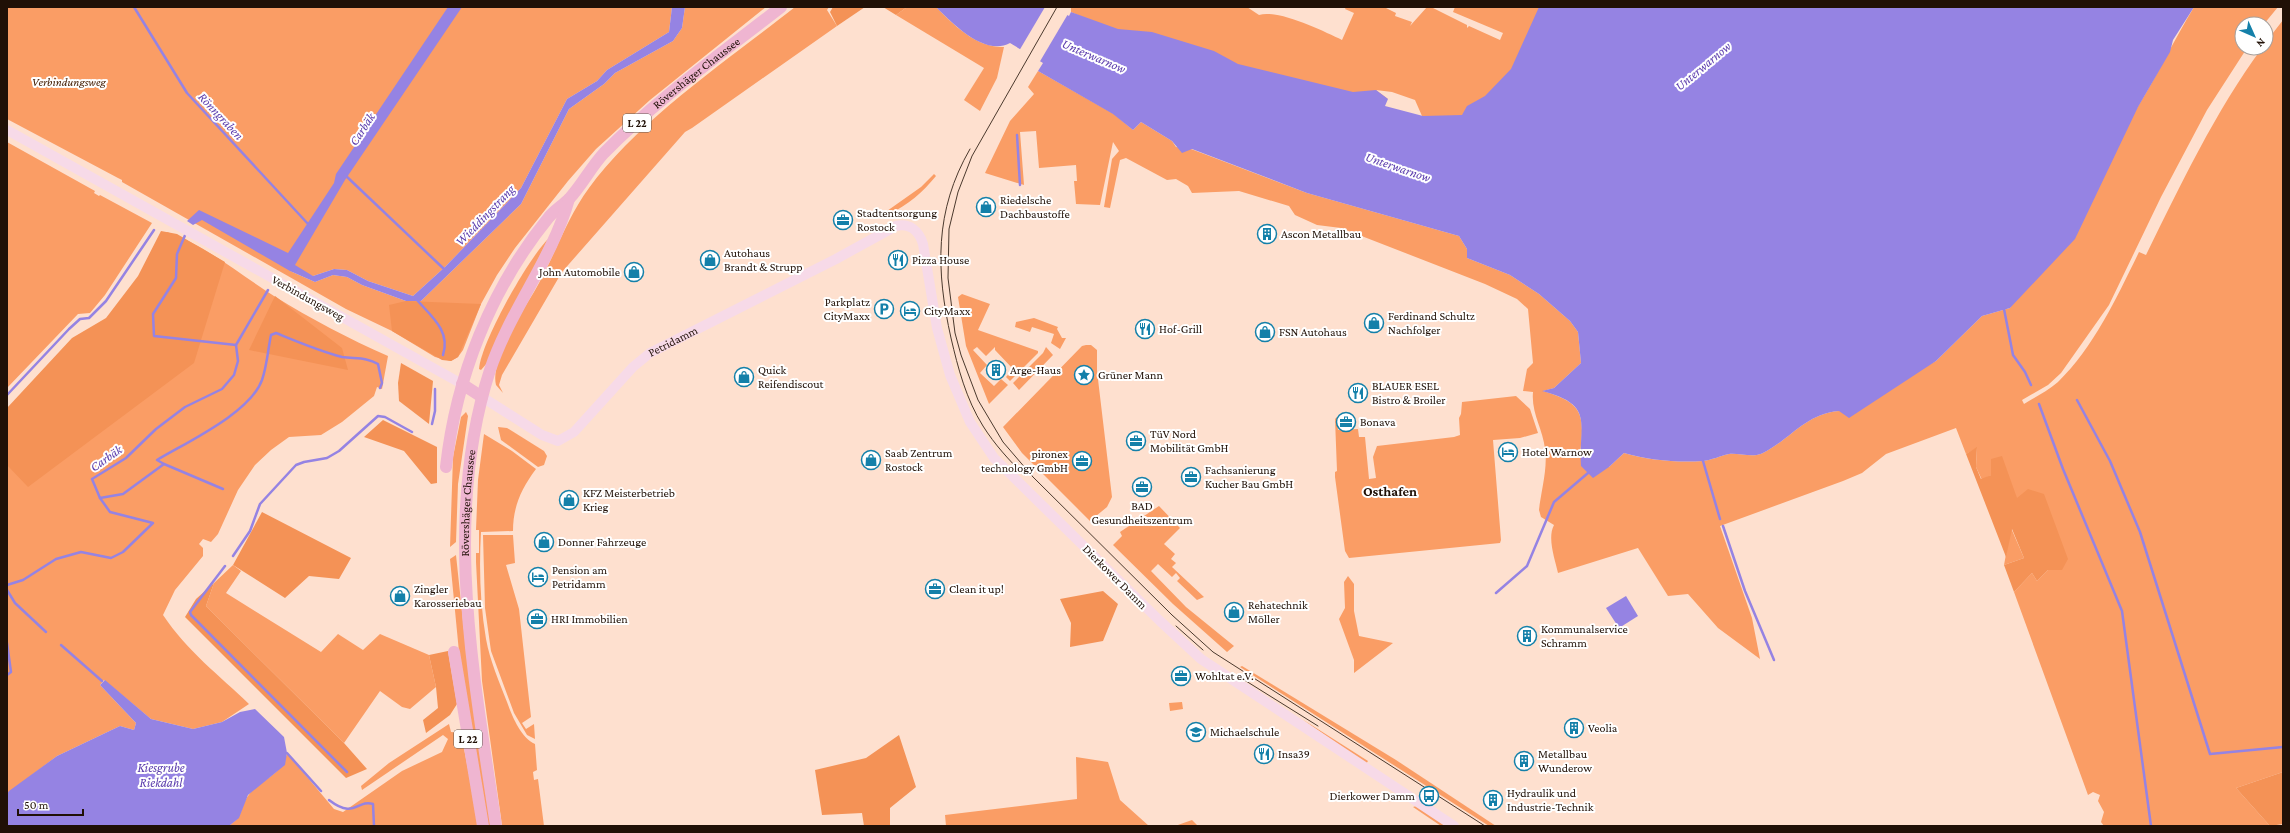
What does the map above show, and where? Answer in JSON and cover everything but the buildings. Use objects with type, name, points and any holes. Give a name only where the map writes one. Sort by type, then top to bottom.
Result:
[{"type":"main road","name":"Rövershäger Chaussee","points":[[446,467],[454,414],[462,384],[484,323],[509,275],[550,216],[569,199],[604,154],[629,130],[781,7]]},
{"type":"main road","name":"Rövershäger Chaussee","points":[[496,826],[473,664],[465,556],[468,470],[482,397],[504,338],[562,225],[569,199]]},
{"type":"main road","name":"Petridamm","points":[[462,384],[482,397]]},
{"type":"main road","name":"L 22","points":[[454,652],[483,826]]},
{"type":"street","name":"Verbindungsweg","points":[[7,130],[462,384]]},
{"type":"street","name":"Petridamm","points":[[482,397],[542,435],[558,441],[574,432],[633,367],[650,353],[836,259],[896,226],[904,224],[910,226]]},
{"type":"street","name":"Dierkower Damm","points":[[910,226],[918,232],[923,244],[937,328],[950,376],[970,422],[994,458],[1175,636],[1201,659],[1454,826]]},
{"type":"green space","points":[[7,7],[672,7],[669,32],[607,70],[597,81],[567,99],[521,188],[446,266],[413,296],[368,281],[347,270],[334,269],[313,276],[290,271],[315,282],[333,275],[347,277],[362,285],[406,301],[421,301],[521,204],[569,109],[604,84],[615,73],[673,41],[682,28],[685,7],[766,7],[650,100],[596,149],[568,181],[515,248],[497,275],[481,304],[463,350],[458,357],[451,361],[435,357],[392,331],[346,309],[122,182],[122,180],[7,119]]},
{"type":"green space","points":[[795,7],[829,7],[827,10],[837,26],[685,132],[562,272],[502,375],[499,385],[503,393],[496,385],[495,375],[502,351],[515,324],[541,279],[567,226],[589,188],[609,163],[658,115],[714,69]]},
{"type":"green space","points":[[907,7],[936,7],[958,28],[975,40],[984,44],[1004,47],[997,78],[980,111],[964,100],[984,68],[896,15]]},
{"type":"green space","points":[[1071,7],[1247,7],[1259,15],[1277,15],[1289,18],[1342,40],[1354,13],[1345,9],[1346,7],[1384,7],[1396,13],[1395,16],[1412,22],[1410,26],[1427,7],[1431,7],[1467,25],[1467,28],[1469,26],[1500,40],[1503,33],[1453,12],[1455,7],[1559,7],[1520,61],[1480,123],[1422,116],[1415,100],[1392,92],[1376,90],[1388,99],[1257,94],[1071,12]]},
{"type":"green space","points":[[2194,7],[2278,7],[2271,16],[2234,16],[2234,56],[2242,56],[2207,110],[2161,197],[2109,305],[2061,373],[2048,385],[2022,400],[2024,404],[2058,382],[2083,353],[2094,337],[2104,321],[2139,252],[2146,255],[2214,123],[2245,72],[2256,56],[2274,56],[2274,32],[2283,20],[2283,772],[2236,788],[2270,826],[2104,826],[2101,822],[2104,812],[2098,801],[2100,795],[2093,792],[2088,795],[2014,592],[2032,573],[2037,581],[2048,570],[2017,499],[1991,475],[1982,480],[1976,467],[1977,448],[1966,454],[1956,428],[1886,454],[1862,473],[1843,481],[1720,526],[1752,618],[1760,659],[1718,628],[1688,594],[1668,596],[1638,548],[1558,573],[1551,542],[1554,525],[1541,517],[1539,510],[1546,456],[1544,442],[1535,414],[1533,392],[1523,391],[1527,369],[1533,363],[1528,309],[1517,299],[1485,284],[1341,228],[1317,225],[1295,215],[1289,206],[1239,191],[1192,193],[1188,186],[1176,179],[1167,180],[1126,158],[1120,160],[1110,208],[1104,207],[1112,159],[1119,151],[1113,142],[1100,205],[1076,204],[1074,181],[1077,181],[1076,165],[1039,168],[1036,131],[1020,132],[1024,185],[985,173],[1010,121],[1034,94],[1028,87],[1038,71],[1114,114],[1133,130],[1141,122],[1172,141],[1176,147],[1191,149],[1307,193],[1459,236],[1467,249],[1467,258],[1510,275],[1539,294],[1570,321],[1578,332],[1581,363],[1554,388],[1543,391],[1566,400],[1574,406],[1578,412],[1582,429],[1580,454],[1609,467],[1624,453],[1653,459],[1683,462],[1706,460],[1729,454],[1755,455],[1763,453],[1773,447],[1807,422],[1827,413],[1839,411],[1936,361],[1982,316],[2010,308],[2137,108]]},
{"type":"green space","points":[[7,142],[95,191],[94,193],[99,196],[100,195],[152,223],[105,295],[90,313],[78,314],[7,388]]},
{"type":"green space","points":[[934,174],[936,176],[920,193],[903,207],[889,214],[887,211],[921,187]]},
{"type":"green space","points":[[167,232],[196,245],[274,296],[316,321],[388,356],[382,389],[377,387],[374,396],[342,422],[321,435],[289,437],[271,450],[255,465],[238,490],[218,534],[211,542],[203,539],[199,544],[203,548],[203,556],[175,590],[163,615],[182,640],[249,704],[222,722],[193,729],[151,719],[104,680],[100,685],[136,723],[134,730],[120,726],[57,756],[7,794],[7,423],[118,312]]},
{"type":"green space","points":[[548,239],[488,362],[481,370],[479,369],[482,356],[496,321],[529,264]]},
{"type":"green space","points":[[962,294],[990,304],[978,330],[1038,351],[1038,353],[1010,381],[1006,377],[1013,369],[995,350],[995,347],[986,356],[977,347],[973,350],[987,365],[980,373],[994,386],[1001,379],[1008,385],[989,404],[966,346],[958,297]]},
{"type":"green space","points":[[1034,318],[1058,327],[1057,329],[1062,338],[1066,338],[1060,349],[1051,343],[1054,334],[1032,327],[1030,332],[1015,327],[1016,322]]},
{"type":"green space","points":[[1091,345],[1097,350],[1097,371],[1112,497],[1107,507],[1090,521],[1022,453],[1003,427],[1082,346]]},
{"type":"green space","points":[[1046,347],[1053,355],[1019,390],[1013,383],[1043,353]]},
{"type":"green space","points":[[1516,396],[1530,409],[1538,433],[1520,438],[1493,440],[1501,540],[1500,543],[1349,558],[1345,551],[1335,477],[1335,472],[1337,471],[1335,419],[1337,417],[1338,430],[1358,429],[1359,437],[1365,437],[1369,479],[1376,478],[1373,457],[1377,446],[1460,435],[1459,418],[1461,414],[1462,402]]},
{"type":"green space","points":[[466,412],[468,416],[458,484],[456,542],[450,547],[453,457],[461,417]]},
{"type":"green space","points":[[498,427],[507,428],[544,451],[547,456],[544,465],[538,467],[501,440]]},
{"type":"green space","points":[[484,434],[512,451],[536,469],[522,491],[516,506],[513,531],[481,532],[480,572],[484,626],[492,663],[514,720],[525,737],[535,744],[537,770],[533,772],[534,780],[538,779],[544,826],[502,826],[482,681],[476,562],[476,553],[479,553],[479,530],[476,530],[478,480]]},
{"type":"green space","points":[[1159,506],[1180,528],[1164,544],[1175,554],[1171,559],[1176,563],[1172,567],[1204,597],[1197,600],[1177,581],[1180,578],[1176,573],[1172,577],[1158,564],[1151,571],[1186,607],[1234,646],[1227,652],[1173,604],[1113,545],[1122,536],[1120,532]]},
{"type":"green space","points":[[2011,528],[2024,558],[2004,565]]},
{"type":"green space","points":[[483,535],[513,535],[515,563],[506,565],[519,609],[531,717],[522,723],[526,729],[534,724],[535,739],[527,735],[514,713],[491,651],[485,608]]},
{"type":"green space","points":[[456,555],[467,659],[492,826],[487,826],[459,652],[450,559]]},
{"type":"green space","points":[[233,565],[241,571],[226,593],[321,652],[338,634],[363,650],[380,634],[429,655],[436,687],[410,709],[402,707],[380,691],[344,743],[206,606],[214,583]]},
{"type":"green space","points":[[1348,576],[1354,584],[1354,611],[1359,636],[1393,643],[1354,673],[1354,660],[1339,619],[1345,608],[1344,582]]},
{"type":"green space","points":[[1242,666],[1396,760],[1496,826],[1489,826],[1240,667]]},
{"type":"green space","points":[[1182,702],[1183,709],[1170,711],[1169,703]]},
{"type":"green space","points":[[1302,719],[1368,761],[1366,764]]},
{"type":"green space","points":[[449,724],[451,732],[461,733],[479,826],[229,826],[240,815],[248,796],[258,785],[276,772],[284,761],[287,753],[334,809],[343,812],[402,771],[442,752],[448,739],[443,735],[362,790],[361,786],[389,763]]},
{"type":"green space","points":[[1076,757],[1108,762],[1120,800],[1149,826],[946,826],[945,815],[1077,799]]},
{"type":"green space","points":[[1416,806],[1446,826],[1441,826],[1413,807]]},
{"type":"green space","points":[[1192,820],[1198,826],[1175,826]]},
{"type":"shaded area","points":[[833,7],[865,7],[837,26],[830,12]]},
{"type":"shaded area","points":[[883,7],[907,7],[896,15]]},
{"type":"shaded area","points":[[161,231],[177,234],[225,262],[194,363],[28,487],[7,465],[7,408],[72,338],[106,318],[138,276]]},
{"type":"shaded area","points":[[275,296],[342,348],[348,370],[249,350]]},
{"type":"shaded area","points":[[406,301],[481,304],[458,357],[451,361],[442,360],[392,331],[389,305]]},
{"type":"shaded area","points":[[401,363],[433,381],[429,424],[399,401],[398,383]]},
{"type":"shaded area","points":[[383,420],[437,447],[437,483],[431,484],[404,451],[364,437]]},
{"type":"shaded area","points":[[1977,447],[1976,467],[1981,479],[1991,475],[1991,459],[2002,456],[2017,498],[2028,489],[2044,494],[2068,559],[2062,570],[2048,570],[2037,581],[2032,573],[2014,592],[2004,565],[2024,558],[2012,529],[2006,557],[1966,454]]},
{"type":"shaded area","points":[[262,512],[351,558],[339,579],[309,576],[285,598],[233,565]]},
{"type":"shaded area","points":[[214,583],[206,606],[344,743],[367,769],[346,778],[185,617],[196,599]]},
{"type":"shaded area","points":[[1103,591],[1118,604],[1103,641],[1070,647],[1071,623],[1060,599]]},
{"type":"shaded area","points":[[448,651],[457,704],[450,715],[426,733],[423,720],[438,708],[436,687],[429,655]]},
{"type":"shaded area","points":[[899,735],[916,787],[890,808],[890,826],[864,826],[862,813],[822,815],[815,770],[866,758]]},
{"type":"shaded area","points":[[2283,772],[2283,824],[2270,826],[2236,788]]},
{"type":"water","points":[[448,7],[462,7],[345,180],[295,265],[313,276],[334,269],[347,270],[368,281],[413,296],[446,266],[521,188],[567,99],[597,81],[607,70],[669,32],[672,7],[685,7],[682,28],[673,41],[615,73],[604,84],[569,109],[521,204],[421,301],[406,301],[362,285],[347,277],[333,275],[315,282],[290,271],[202,220],[193,225],[187,221],[199,210],[288,253],[334,183],[336,174]]},
{"type":"water","name":"Unterwarnow","points":[[936,7],[1054,7],[1069,16],[1071,12],[1118,29],[1152,32],[1214,51],[1238,64],[1353,92],[1376,90],[1388,99],[1385,106],[1423,116],[1462,115],[1467,106],[1485,96],[1511,69],[1539,7],[2194,7],[2173,40],[2170,52],[2138,107],[2075,239],[2010,308],[1982,316],[1936,361],[1849,418],[1839,411],[1827,413],[1807,422],[1763,453],[1755,455],[1729,454],[1706,460],[1683,462],[1653,459],[1624,453],[1609,467],[1593,478],[1581,466],[1582,428],[1581,418],[1577,410],[1570,403],[1559,397],[1542,391],[1554,388],[1581,363],[1578,332],[1570,321],[1539,294],[1510,275],[1467,258],[1467,249],[1459,236],[1307,193],[1192,149],[1182,153],[1172,141],[1141,122],[1133,130],[1113,114],[1038,71],[1043,63],[1010,43],[1000,46],[990,46],[980,42],[960,29]]},
{"type":"water","points":[[1626,596],[1638,616],[1619,628],[1606,608]]},
{"type":"water","name":"Kiesgrube Riekdahl","points":[[105,680],[151,719],[193,729],[222,722],[240,712],[255,709],[284,737],[287,753],[285,765],[248,795],[239,818],[229,826],[7,826],[7,794],[9,791],[57,756],[120,726],[134,730],[136,723],[100,685]]},
{"type":"pier","points":[[1045,7],[1055,7],[1068,14],[1039,63],[1019,51]]},
{"type":"waterway","name":"Rönngraben","points":[[134,7],[187,93],[309,225]]},
{"type":"waterway","points":[[1017,135],[1020,185]]},
{"type":"waterway","points":[[345,175],[444,269]]},
{"type":"waterway","points":[[7,395],[69,329],[80,319],[89,318],[106,301],[154,230]]},
{"type":"waterway","points":[[186,233],[177,254],[176,278],[153,314],[154,336],[236,345]]},
{"type":"waterway","name":"Carbäk","points":[[7,585],[23,580],[56,559],[81,552],[111,558],[123,552],[153,523],[110,512],[100,498],[92,479],[126,458],[156,429],[185,407],[222,389],[234,375],[238,361],[236,345],[268,290]]},
{"type":"waterway","points":[[416,299],[438,324],[442,331],[445,346],[443,355]]},
{"type":"waterway","points":[[2004,309],[2013,355],[2025,372],[2031,385]]},
{"type":"waterway","points":[[164,464],[157,460],[216,426],[245,404],[255,392],[262,380],[271,335],[276,333],[333,355],[365,359],[378,364],[382,383],[380,388]]},
{"type":"waterway","points":[[432,424],[435,411],[435,389]]},
{"type":"waterway","points":[[2077,400],[2110,461],[2140,532],[2210,754],[2283,747]]},
{"type":"waterway","points":[[2039,404],[2063,469],[2122,611],[2151,826]]},
{"type":"waterway","points":[[233,556],[250,531],[260,504],[296,465],[327,458],[339,451],[378,416],[385,417],[412,432]]},
{"type":"waterway","points":[[1703,461],[1720,519]]},
{"type":"waterway","points":[[100,498],[123,494],[164,464],[223,489]]},
{"type":"waterway","points":[[1496,593],[1527,566],[1554,502],[1588,473]]},
{"type":"waterway","points":[[1723,526],[1745,591],[1774,660]]},
{"type":"waterway","points":[[225,566],[190,612],[191,615],[347,772]]},
{"type":"waterway","points":[[7,590],[15,603],[46,632]]},
{"type":"waterway","name":"Carbäk","points":[[7,643],[11,672],[7,675]]},
{"type":"waterway","points":[[61,645],[102,681]]},
{"type":"waterway","points":[[287,753],[321,791]]},
{"type":"waterway","points":[[329,800],[338,806],[350,809],[363,804],[373,804],[374,826]]},
{"type":"tram line","points":[[1057,7],[972,156],[958,192],[949,229],[948,278],[955,333],[961,355],[978,400],[1003,442],[1033,477],[1172,615],[1213,652],[1485,826]]},
{"type":"tram line","points":[[970,149],[958,172],[944,218],[941,242],[941,265],[946,313],[960,372],[967,394],[977,416],[992,440],[1024,475]]},
{"type":"tram line","points":[[1176,626],[1203,650]]},
{"type":"tram line","points":[[1238,676],[1318,726]]},
{"type":"place","name":"Riedelsche Dachbaustoffe","points":[[986,207]]},
{"type":"place","name":"Stadtentsorgung Rostock","points":[[843,220]]},
{"type":"place","name":"Ascon Metallbau","points":[[1267,234]]},
{"type":"place","name":"Autohaus Brandt & Strupp","points":[[710,260]]},
{"type":"place","name":"Pizza House","points":[[898,260]]},
{"type":"place","name":"John Automobile","points":[[634,272]]},
{"type":"place","name":"Parkplatz CityMaxx","points":[[884,309]]},
{"type":"place","name":"CityMaxx","points":[[910,311]]},
{"type":"place","name":"Ferdinand Schultz Nachfolger","points":[[1374,323]]},
{"type":"place","name":"Hof-Grill","points":[[1145,329]]},
{"type":"place","name":"FSN Autohaus","points":[[1265,332]]},
{"type":"place","name":"Arge-Haus","points":[[996,370]]},
{"type":"place","name":"Grüner Mann","points":[[1084,375]]},
{"type":"place","name":"Quick Reifendiscout","points":[[744,377]]},
{"type":"place","name":"BLAUER ESEL Bistro & Broiler","points":[[1358,393]]},
{"type":"place","name":"Bonava","points":[[1346,422]]},
{"type":"place","name":"TüV Nord Mobilität GmbH","points":[[1136,441]]},
{"type":"place","name":"Hotel Warnow","points":[[1508,452]]},
{"type":"place","name":"Saab Zentrum Rostock","points":[[871,460]]},
{"type":"place","name":"pironex technology GmbH","points":[[1082,461]]},
{"type":"place","name":"Fachsanierung Kucher Bau GmbH","points":[[1191,477]]},
{"type":"place","name":"BAD Gesundheitszentrum","points":[[1142,487]]},
{"type":"place","name":"KFZ Meisterbetrieb Krieg","points":[[569,500]]},
{"type":"place","name":"Donner Fahrzeuge","points":[[544,542]]},
{"type":"place","name":"Pension am Petridamm","points":[[538,577]]},
{"type":"place","name":"Clean it up!","points":[[935,589]]},
{"type":"place","name":"Zingler Karosseriebau","points":[[400,596]]},
{"type":"place","name":"Rehatechnik Möller","points":[[1234,612]]},
{"type":"place","name":"HRI Immobilien","points":[[537,619]]},
{"type":"place","name":"Kommunalservice Schramm","points":[[1527,636]]},
{"type":"place","name":"Wohltat e.V.","points":[[1181,676]]},
{"type":"place","name":"Veolia","points":[[1574,728]]},
{"type":"place","name":"Michaelschule","points":[[1196,732]]},
{"type":"place","name":"Insa39","points":[[1264,754]]},
{"type":"place","name":"Metallbau Wunderow","points":[[1524,761]]},
{"type":"place","name":"Dierkower Damm","points":[[1429,796]]},
{"type":"place","name":"Hydraulik und Industrie-Technik","points":[[1493,800]]},
{"type":"district","name":"Osthafen","points":[[1390,491]]},
{"type":"water label","name":"Wieddingstrang","points":[[485,215]]}]
